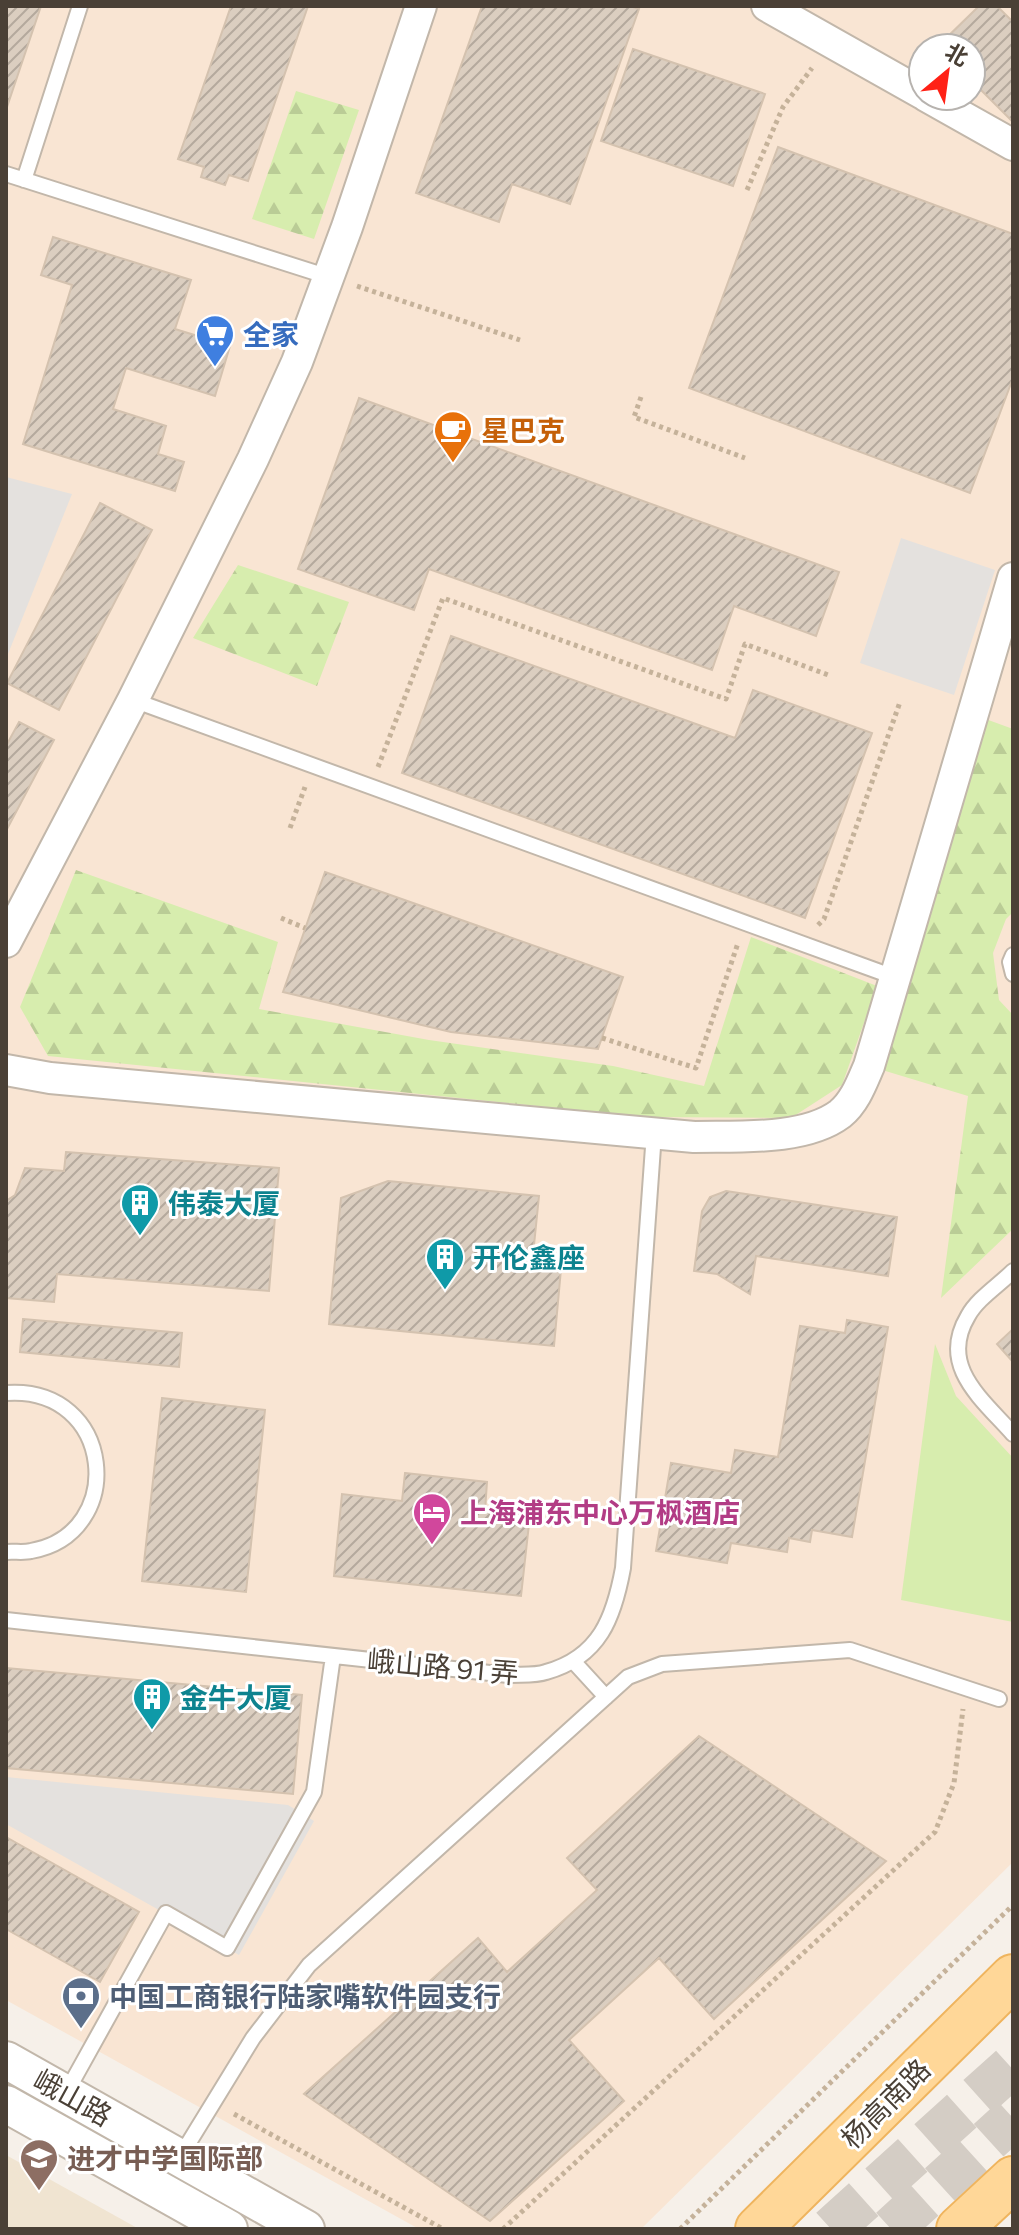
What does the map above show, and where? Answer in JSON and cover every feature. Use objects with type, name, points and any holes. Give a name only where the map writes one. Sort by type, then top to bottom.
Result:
[{"type":"main road","name":"杨高南路","points":[[758,2229],[1013,1977]]},
{"type":"main road","points":[[959,2229],[1013,2179]]},
{"type":"street","points":[[6,942],[133,700],[253,459],[297,362],[421,6]]},
{"type":"street","points":[[767,6],[907,85]]},
{"type":"street","points":[[955,112],[1013,145]]},
{"type":"street","points":[[6,1070],[65,1080],[694,1137],[756,1136],[823,1123],[842,1113],[857,1094],[869,1066],[1013,578]]},
{"type":"street","name":"峨山路","points":[[6,2060],[306,2229]]},
{"type":"street","name":"峨山路","points":[[6,2104],[229,2229]]},
{"type":"lane","points":[[24,180],[80,6]]},
{"type":"lane","points":[[6,174],[329,277]]},
{"type":"lane","points":[[133,700],[894,977]]},
{"type":"lane","points":[[1013,955],[1010,962],[1013,974]]},
{"type":"lane","name":"峨山路 91 弄","points":[[6,1620],[508,1675],[544,1673],[573,1661],[599,1639],[616,1606],[623,1568],[654,1133]]},
{"type":"lane","points":[[1013,1271],[968,1314],[956,1345],[965,1380],[1013,1434]]},
{"type":"lane","points":[[6,1393],[24,1392],[49,1398],[70,1412],[87,1432],[96,1456],[97,1481],[90,1506],[75,1527],[55,1543],[31,1551],[6,1552]]},
{"type":"lane","points":[[180,2157],[253,2038],[309,1965],[628,1677],[662,1664],[850,1650],[999,1699]]},
{"type":"lane","points":[[66,2094],[166,1913],[227,1948],[314,1792],[333,1656]]},
{"type":"lane","points":[[573,1661],[606,1697]]},
{"type":"path","points":[[747,190],[783,107],[831,42]]},
{"type":"path","points":[[329,277],[520,340]]},
{"type":"path","points":[[641,397],[634,417],[745,458]]},
{"type":"path","points":[[370,787],[443,598],[726,699],[745,644],[831,676]]},
{"type":"path","points":[[801,944],[824,919],[900,702]]},
{"type":"path","points":[[290,828],[314,766]]},
{"type":"path","points":[[281,918],[305,928]]},
{"type":"path","points":[[602,1038],[696,1068],[745,923]]},
{"type":"path","points":[[503,2229],[935,1832],[954,1783],[965,1688]]},
{"type":"path","points":[[680,2229],[1013,1905]]},
{"type":"path","points":[[213,2102],[443,2229]]},
{"type":"shaded area","points":[[6,6],[1013,6],[1013,1862],[641,2229],[419,2229],[6,2000]]},
{"type":"shaded area","points":[[6,477],[72,494],[6,659]]},
{"type":"shaded area","points":[[901,538],[995,570],[954,695],[860,663]]},
{"type":"shaded area","points":[[6,1777],[288,1805],[314,1821],[239,1955],[6,1824]]},
{"type":"shaded area","name":"进才中学国际部","points":[[6,2155],[139,2229],[6,2229]]},
{"type":"green space","points":[[296,91],[359,110],[314,239],[252,219]]},
{"type":"green space","points":[[238,565],[349,602],[317,686],[193,638]]},
{"type":"green space","points":[[972,714],[1013,729],[1013,912],[1006,919],[993,953],[999,1000],[1013,1015],[1013,1229],[941,1298],[968,1096],[869,1066]]},
{"type":"green space","points":[[76,870],[278,942],[259,1009],[429,1040],[613,1066],[704,1086],[751,937],[877,986],[842,1085],[791,1118],[645,1117],[48,1056],[20,1007]]},
{"type":"green space","points":[[935,1344],[956,1396],[1013,1458],[1013,1622],[901,1600]]},
{"type":"building","points":[[6,6],[41,6],[6,110]]},
{"type":"building","points":[[231,6],[308,6],[248,181],[229,175],[225,185],[201,177],[204,167],[178,159]]},
{"type":"building","points":[[482,6],[630,6],[639,9],[570,204],[512,184],[499,222],[416,193]]},
{"type":"building","points":[[979,6],[997,6],[1013,22],[1012,121],[987,96],[987,32],[952,32]]},
{"type":"building","points":[[633,49],[765,94],[733,186],[601,141]]},
{"type":"building","points":[[778,147],[1013,234],[1013,378],[970,493],[689,388]]},
{"type":"building","points":[[53,237],[191,280],[175,329],[230,346],[215,396],[126,368],[113,409],[166,426],[158,454],[184,462],[175,491],[23,444],[72,285],[41,275]]},
{"type":"building","points":[[359,398],[839,572],[816,636],[734,606],[712,670],[429,569],[414,610],[298,569]]},
{"type":"building","points":[[100,503],[152,530],[59,710],[7,683]]},
{"type":"building","points":[[451,636],[735,738],[753,690],[872,733],[805,918],[402,773]]},
{"type":"building","points":[[19,722],[54,740],[6,831],[6,746]]},
{"type":"building","points":[[325,872],[623,977],[598,1049],[451,1032],[283,992]]},
{"type":"building","name":"伟泰大厦","points":[[66,1152],[279,1168],[269,1291],[57,1274],[54,1302],[6,1298],[6,1201],[15,1195],[25,1168],[64,1171]]},
{"type":"building","name":"开伦鑫座","points":[[388,1181],[539,1196],[533,1255],[562,1258],[554,1346],[329,1324],[341,1198]]},
{"type":"building","points":[[726,1191],[897,1217],[888,1276],[756,1256],[750,1294],[717,1274],[694,1271],[702,1211],[710,1197]]},
{"type":"building","points":[[23,1319],[182,1333],[179,1367],[20,1352]]},
{"type":"building","points":[[847,1320],[888,1327],[852,1537],[812,1530],[810,1542],[789,1538],[787,1552],[731,1543],[727,1563],[656,1551],[671,1463],[731,1473],[735,1450],[778,1457],[800,1326],[845,1333]]},
{"type":"building","points":[[1013,1329],[1013,1362],[997,1344]]},
{"type":"building","points":[[162,1398],[265,1410],[246,1592],[142,1581]]},
{"type":"building","name":"上海浦东中心万枫酒店","points":[[405,1473],[487,1482],[485,1511],[530,1515],[521,1596],[334,1576],[342,1494],[402,1501]]},
{"type":"building","name":"金牛大厦","points":[[6,1668],[302,1695],[293,1794],[6,1768]]},
{"type":"building","points":[[699,1736],[886,1861],[714,2019],[659,1958],[569,2040],[624,2101],[490,2221],[304,2094],[478,1938],[507,1972],[597,1890],[567,1858]]},
{"type":"building","points":[[6,1837],[139,1912],[100,1982],[6,1929]]},
{"type":"tunnel","points":[[831,2229],[1013,2065]]},
{"type":"tunnel","points":[[891,2229],[1013,2118]]},
{"type":"place","name":"全家","points":[[215,368]]},
{"type":"place","name":"星巴克","points":[[453,464]]},
{"type":"place","name":"伟泰大厦","points":[[140,1237]]},
{"type":"place","name":"开伦鑫座","points":[[445,1291]]},
{"type":"place","name":"上海浦东中心万枫酒店","points":[[432,1546]]},
{"type":"place","name":"金牛大厦","points":[[152,1731]]},
{"type":"place","name":"中国工商银行陆家嘴软件园支行","points":[[81,2030]]},
{"type":"place","name":"进才中学国际部","points":[[39,2192]]}]
